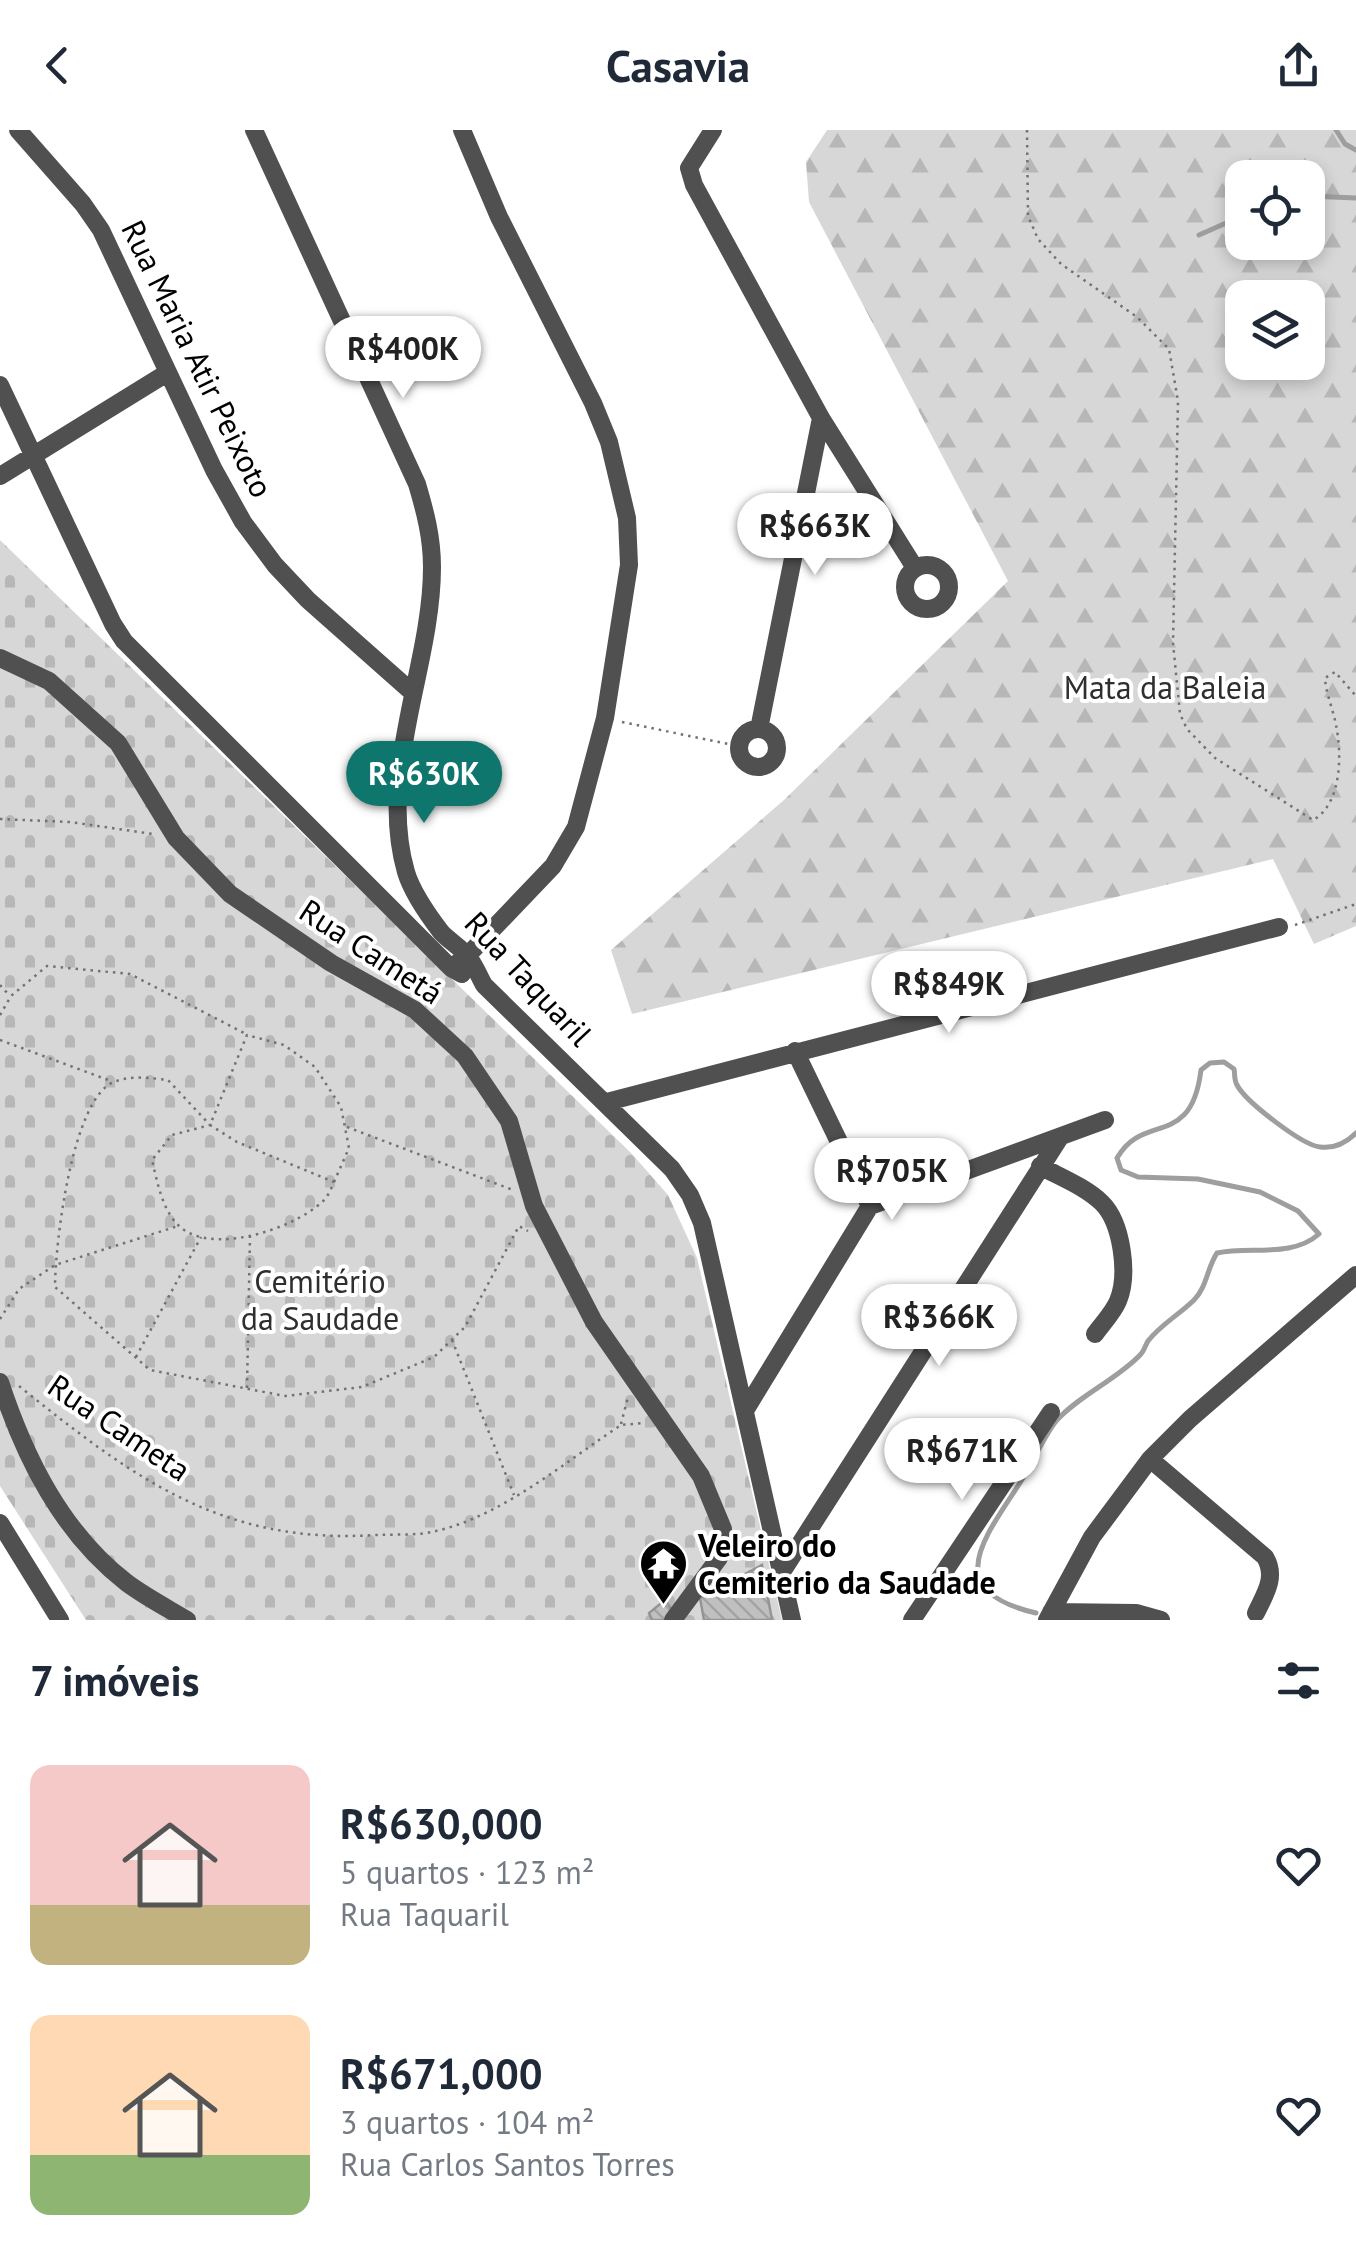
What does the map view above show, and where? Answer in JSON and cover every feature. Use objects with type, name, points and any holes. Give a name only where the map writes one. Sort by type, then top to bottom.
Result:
[{"type":"street","name":"Rua Maria Atir Peixoto","points":[[18,130],[101,230],[214,470],[254,536],[308,600],[413,693]]},
{"type":"street","name":"Rua Taquaril","points":[[254,130],[417,484],[426,514],[432,570],[399,795],[400,843],[407,875],[442,934],[468,956],[484,984],[672,1169],[690,1196],[702,1223],[792,1620]]},
{"type":"street","points":[[452,968],[468,956],[566,848],[584,804],[604,718],[629,565],[627,518],[620,484],[592,403],[499,217],[462,130]]},
{"type":"street","points":[[713,130],[692,161],[689,176],[821,418],[914,568]]},
{"type":"street","points":[[0,476],[167,373]]},
{"type":"street","points":[[0,385],[124,641],[452,968],[484,984]]},
{"type":"street","points":[[759,729],[821,418]]},
{"type":"street","name":"Rua Cametá","points":[[0,658],[49,681],[118,743],[176,838],[230,894],[331,963],[415,1010],[465,1056],[509,1122],[531,1197],[594,1322],[701,1476],[723,1529],[719,1558],[673,1620]]},
{"type":"street","points":[[759,729],[771,734],[777,748],[769,764],[756,768],[746,764],[738,746],[745,733],[759,729]]},
{"type":"street","points":[[606,1102],[1279,927]]},
{"type":"street","points":[[795,1051],[870,1206]]},
{"type":"street","points":[[746,1409],[870,1206],[1105,1120]]},
{"type":"street","points":[[782,1572],[1058,1140]]},
{"type":"street","points":[[1040,1166],[1100,1201],[1114,1220],[1120,1238],[1119,1300],[1095,1334]]},
{"type":"street","points":[[1161,1620],[1049,1616],[1092,1537],[1150,1459],[1190,1419],[1356,1275]]},
{"type":"street","points":[[8,1384],[16,1430],[38,1478],[82,1540],[127,1583],[187,1620]]},
{"type":"street","points":[[912,1620],[1051,1412]]},
{"type":"street","points":[[1150,1459],[1265,1557],[1271,1567],[1271,1578],[1256,1613]]},
{"type":"street","points":[[0,1523],[60,1620]]},
{"type":"path","points":[[1027,130],[1028,216],[1038,239],[1060,264],[1137,317],[1169,349],[1178,402],[1174,644],[1178,702],[1187,729],[1215,758],[1313,820],[1324,814],[1333,798],[1337,771],[1337,728],[1325,678],[1335,672],[1356,696]]},
{"type":"path","points":[[604,718],[738,746]]},
{"type":"path","points":[[0,818],[70,822],[176,838]]},
{"type":"path","points":[[1279,927],[1326,917],[1356,904]]},
{"type":"path","points":[[0,1014],[10,996],[48,966],[130,974],[248,1035],[284,1046],[315,1067],[341,1108],[349,1148],[324,1201],[293,1221],[231,1241],[201,1236],[178,1226],[160,1194],[152,1160],[172,1134],[210,1125]]},
{"type":"path","points":[[0,985],[10,996]]},
{"type":"path","points":[[210,1125],[248,1035]]},
{"type":"path","points":[[0,1040],[114,1082]]},
{"type":"path","points":[[55,1265],[66,1177],[96,1094],[114,1082],[168,1080],[210,1125],[237,1142],[334,1182]]},
{"type":"path","points":[[345,1126],[531,1197]]},
{"type":"path","points":[[0,1319],[19,1289],[55,1265],[178,1226]]},
{"type":"path","name":"Rua Cameta","points":[[55,1265],[55,1287],[150,1370],[284,1396],[362,1387],[434,1357],[465,1327],[519,1226],[531,1233]]},
{"type":"path","points":[[247,1389],[250,1235]]},
{"type":"path","name":"Rua Cameta","points":[[136,1359],[201,1236]]},
{"type":"path","points":[[452,1339],[515,1496]]},
{"type":"path","points":[[632,1376],[621,1424],[666,1422]]},
{"type":"path","name":"Rua Cameta","points":[[8,1384],[145,1480],[200,1509],[256,1526],[341,1537],[436,1531],[503,1504],[621,1424]]},
{"type":"green space","name":"Mata da Baleia","points":[[827,130],[1356,130],[1356,926],[1314,944],[1273,859],[632,1014],[611,950],[784,800],[1008,581],[809,202],[806,162]]},
{"type":"green space","name":"Cemitério da Saudade","points":[[0,540],[632,1154],[668,1195],[697,1258],[782,1620],[86,1620],[0,1486]]},
{"type":"building","points":[[762,1565],[772,1620],[704,1620],[700,1598]]},
{"type":"building","name":"Veleiro do Cemiterio da Saudade","points":[[665,1600],[675,1614],[671,1620],[652,1620],[649,1613]]},
{"type":"waterway","points":[[1336,130],[1345,144],[1356,150]]},
{"type":"waterway","points":[[1325,197],[1356,198]]},
{"type":"waterway","points":[[1199,235],[1225,224]]},
{"type":"waterway","points":[[1036,1613],[1005,1603],[987,1590],[979,1575],[979,1558],[996,1519],[1053,1425],[1077,1402],[1132,1363],[1153,1335],[1194,1300],[1217,1253],[1284,1249],[1319,1234],[1298,1211],[1260,1192],[1198,1179],[1138,1177],[1121,1170],[1117,1158],[1128,1144],[1177,1121],[1187,1111],[1196,1095],[1201,1070],[1210,1063],[1224,1062],[1234,1069],[1237,1085],[1251,1102],[1312,1144],[1335,1146],[1356,1133]]},
{"type":"place","name":"Veleiro do Cemiterio da Saudade","points":[[663,1606]]}]
